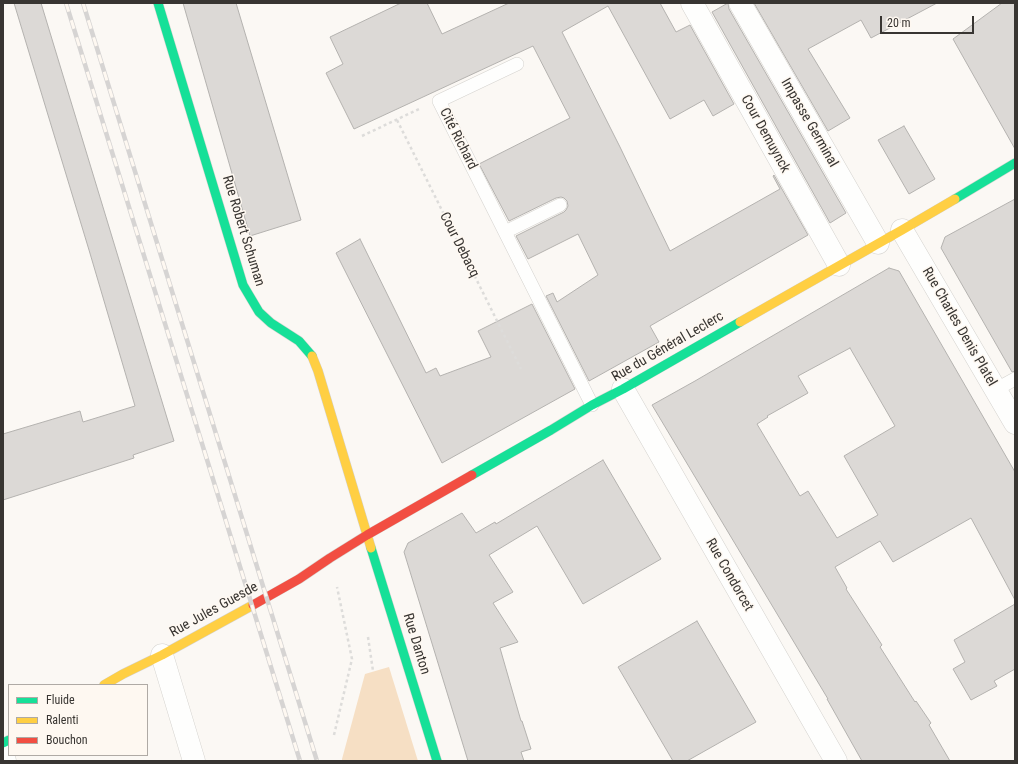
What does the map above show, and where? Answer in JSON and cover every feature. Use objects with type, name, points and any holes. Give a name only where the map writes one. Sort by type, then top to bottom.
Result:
[{"type":"street","name":"Rue Robert Schuman","points":[[158,3],[243,285],[259,312],[299,341],[311,354],[318,371],[368,535]]},
{"type":"street","name":"Cour Demuynck","points":[[692,3],[839,265]]},
{"type":"street","name":"Impasse Germinal","points":[[740,3],[878,243]]},
{"type":"street","name":"Rue du Général Leclerc","points":[[333,556],[592,405],[623,389],[902,230],[1015,163]]},
{"type":"street","name":"Rue Charles Denis Platel","points":[[902,230],[1015,424]]},
{"type":"street","name":"Rue Condorcet","points":[[623,389],[836,761]]},
{"type":"street","name":"Rue Danton","points":[[368,535],[437,761]]},
{"type":"street","name":"Rue Jules Guesde","points":[[106,684],[162,655],[300,579],[333,556]]},
{"type":"street","points":[[162,655],[194,761]]},
{"type":"street","points":[[3,754],[5,761]]},
{"type":"lane","name":"Cité Richard","points":[[517,64],[439,101],[592,405]]},
{"type":"lane","points":[[505,232],[560,205]]},
{"type":"lane","points":[[995,390],[1015,379]]},
{"type":"path","points":[[362,136],[425,106]]},
{"type":"path","name":"Cour Debacq","points":[[396,120],[521,370]]},
{"type":"path","points":[[333,556],[352,659],[334,735]]},
{"type":"shaded area","points":[[389,667],[418,761],[342,761],[365,674]]},
{"type":"building","points":[[14,3],[41,3],[174,441],[133,455],[134,458],[3,500],[3,434],[80,411],[83,422],[135,406]]},
{"type":"building","points":[[183,3],[236,3],[301,220],[250,236]]},
{"type":"building","points":[[401,3],[427,3],[442,34],[509,3],[660,3],[676,32],[690,25],[734,104],[713,116],[704,100],[670,119],[608,6],[562,32],[670,251],[780,189],[773,176],[774,175],[808,235],[650,326],[659,342],[589,381],[546,296],[553,293],[557,302],[598,275],[578,234],[528,259],[516,236],[564,212],[568,206],[567,201],[561,197],[556,198],[509,221],[479,164],[570,118],[533,46],[354,129],[326,73],[343,64],[330,37]]},
{"type":"building","points":[[728,3],[729,9],[846,213],[830,223],[712,12]]},
{"type":"building","points":[[754,3],[937,3],[871,38],[861,20],[808,49],[850,118],[828,131]]},
{"type":"building","points":[[1002,3],[1015,3],[1015,149],[953,39]]},
{"type":"building","points":[[904,126],[935,179],[909,194],[878,140]]},
{"type":"building","points":[[1015,199],[1015,371],[1012,372],[941,248],[945,237]]},
{"type":"building","points":[[360,239],[426,373],[436,368],[440,376],[491,357],[478,331],[532,304],[575,389],[442,463],[336,253]]},
{"type":"building","points":[[889,268],[899,271],[1015,472],[1015,600],[971,518],[893,562],[880,541],[835,567],[847,588],[846,589],[882,645],[880,647],[915,702],[916,701],[931,723],[929,725],[950,761],[862,761],[828,699],[652,405]],"holes":[[[850,348],[895,426],[844,456],[878,515],[837,538],[808,491],[800,496],[757,424],[768,417],[767,416],[808,393],[798,376]]]},
{"type":"building","points":[[603,460],[661,559],[583,604],[537,526],[489,555],[513,592],[493,603],[518,642],[500,648],[521,721],[531,749],[521,752],[524,761],[468,761],[404,552],[408,543],[462,513],[476,533],[495,522],[496,524]]},
{"type":"building","points":[[1015,604],[1015,669],[994,681],[997,686],[971,700],[953,669],[965,662],[954,640]]},
{"type":"building","points":[[697,621],[756,722],[687,761],[673,761],[618,667]]},
{"type":"railway","points":[[66,3],[300,761]]},
{"type":"railway","points":[[83,3],[317,761]]},
{"type":"traffic: fast","points":[[158,3],[243,285],[259,312],[271,323],[299,341],[312,356]]},
{"type":"traffic: fast","points":[[955,199],[1015,163]]},
{"type":"traffic: fast","points":[[472,475],[592,405],[623,389],[740,322]]},
{"type":"traffic: fast","points":[[371,548],[437,761]]},
{"type":"traffic: fast","points":[[3,743],[8,740]]},
{"type":"traffic: slow","points":[[740,322],[955,199]]},
{"type":"traffic: slow","points":[[312,356],[318,371],[371,548]]},
{"type":"traffic: slow","points":[[106,684],[253,605]]},
{"type":"traffic: jam","points":[[253,605],[299,579],[367,535],[472,475]]}]
